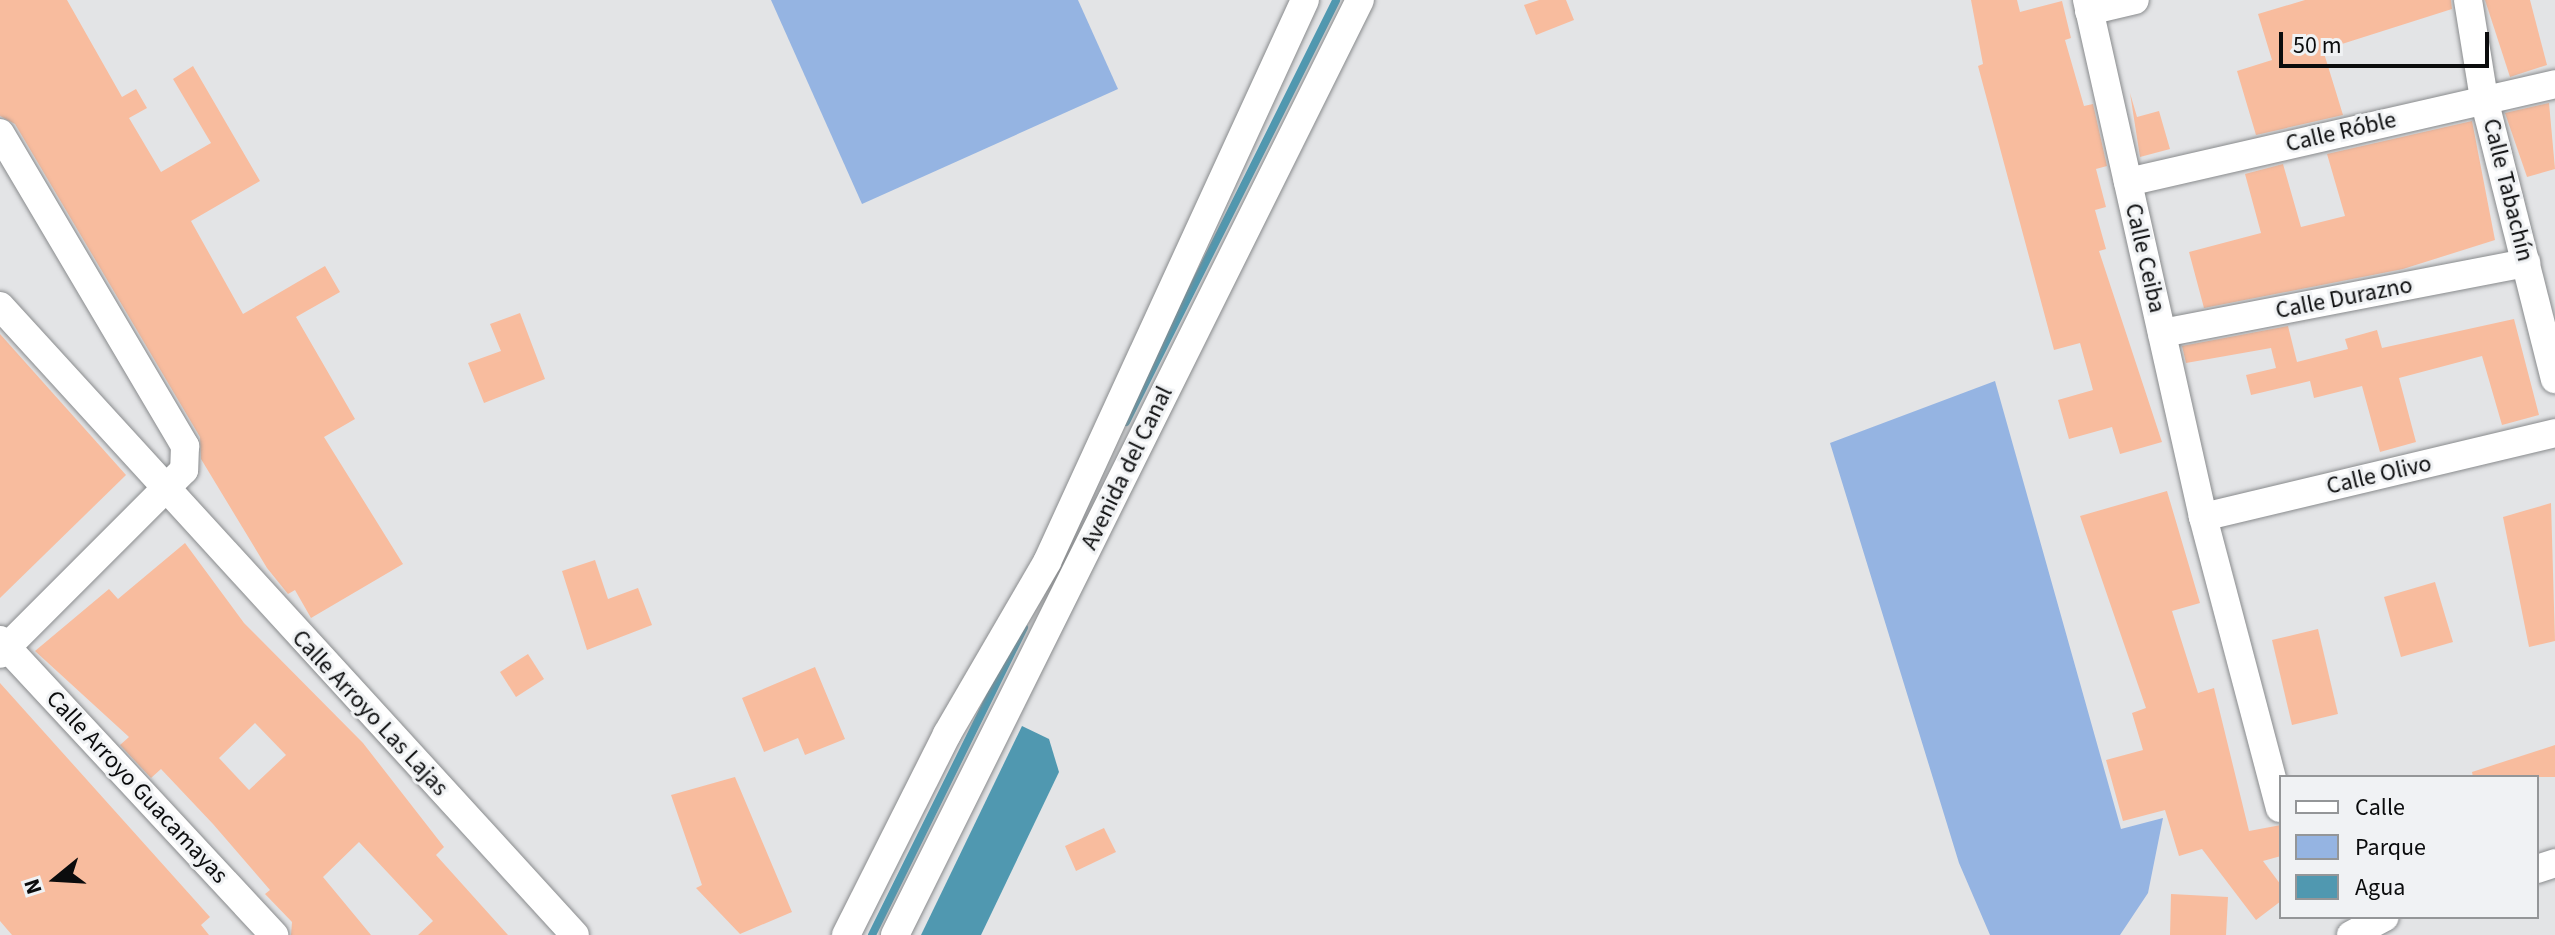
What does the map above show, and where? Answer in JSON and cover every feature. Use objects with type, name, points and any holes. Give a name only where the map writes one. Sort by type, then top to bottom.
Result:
[{"type":"street","points":[[846,935],[947,734],[1047,562],[1305,0]]},
{"type":"street","name":"Avenida del Canal","points":[[895,935],[1360,0]]},
{"type":"street","points":[[2088,6],[2135,0]]},
{"type":"street","name":"Calle Tabachín","points":[[2468,0],[2484,99],[2555,379]]},
{"type":"street","name":"Calle Ceiba","points":[[2088,6],[2203,517],[2279,804]]},
{"type":"street","name":"Calle Róble","points":[[2128,182],[2555,84]]},
{"type":"street","points":[[0,133],[185,446],[184,470],[166,490],[2,647]]},
{"type":"street","name":"Calle Durazno","points":[[2162,333],[2526,263]]},
{"type":"street","name":"Calle Arroyo Las Lajas","points":[[0,306],[575,935]]},
{"type":"street","name":"Calle Olivo","points":[[2203,517],[2555,433]]},
{"type":"street","name":"Calle Arroyo Guacamayas","points":[[2,647],[274,935]]},
{"type":"street","points":[[2351,935],[2381,919]]},
{"type":"green space","points":[[771,0],[1078,0],[1118,89],[862,204]]},
{"type":"green space","points":[[1995,381],[2121,829],[2163,818],[2148,893],[2120,935],[1990,935],[1959,863],[1830,443]]},
{"type":"water","points":[[1022,726],[1049,739],[1059,772],[981,935],[921,935]]},
{"type":"building","points":[[0,0],[67,0],[122,97],[136,89],[147,108],[129,118],[161,172],[211,143],[173,79],[193,66],[260,181],[191,221],[243,314],[325,266],[340,292],[296,317],[355,419],[324,437],[403,564],[311,618],[295,590],[288,594],[267,568],[201,459],[200,437],[15,124],[0,116]]},
{"type":"building","points":[[1539,0],[1566,0],[1574,20],[1536,35],[1524,5]]},
{"type":"building","points":[[1971,0],[2017,0],[2020,12],[2062,1],[2071,38],[2065,40],[2084,106],[2093,104],[2107,166],[2096,169],[2106,207],[2095,210],[2106,249],[2099,251],[2162,442],[2120,454],[2112,427],[2069,439],[2058,400],[2093,390],[2080,343],[2054,350],[1978,66],[1983,64]]},
{"type":"building","points":[[2305,0],[2451,0],[2452,9],[2323,50],[2343,115],[2256,135],[2237,71],[2272,60],[2258,14]]},
{"type":"building","points":[[2485,0],[2530,0],[2547,65],[2510,77]]},
{"type":"building","points":[[2130,93],[2137,117],[2159,111],[2170,149],[2140,157]]},
{"type":"building","points":[[2549,103],[2555,169],[2527,177],[2505,113]]},
{"type":"building","points":[[2472,121],[2495,240],[2403,269],[2204,308],[2189,252],[2261,233],[2245,174],[2283,164],[2301,227],[2345,216],[2327,154]]},
{"type":"building","points":[[520,313],[545,379],[484,403],[468,363],[501,351],[490,324]]},
{"type":"building","points":[[2514,319],[2539,415],[2502,425],[2482,356],[2399,378],[2416,442],[2380,452],[2362,386],[2314,398],[2310,381],[2251,395],[2246,375],[2276,368],[2271,348],[2186,363],[2182,346],[2288,326],[2297,362],[2348,349],[2345,339],[2377,330],[2382,348]]},
{"type":"building","points":[[0,334],[126,475],[0,598]]},
{"type":"building","points":[[2167,491],[2200,603],[2172,611],[2198,693],[2214,688],[2249,831],[2279,825],[2279,857],[2263,861],[2279,882],[2279,903],[2256,920],[2202,849],[2179,856],[2165,810],[2123,821],[2106,760],[2143,750],[2132,713],[2146,708],[2080,516]]},
{"type":"building","points":[[2551,503],[2555,641],[2529,647],[2503,517]]},
{"type":"building","points":[[185,543],[244,623],[363,743],[444,847],[436,855],[508,935],[418,935],[433,921],[359,842],[323,877],[371,935],[291,935],[292,922],[265,894],[270,890],[213,824],[161,769],[151,778],[120,745],[129,737],[35,651],[109,589],[118,599]],"holes":[[[255,723],[286,755],[249,790],[219,758]]]},
{"type":"building","points":[[595,560],[608,599],[638,588],[652,625],[587,650],[562,571]]},
{"type":"building","points":[[2435,582],[2453,642],[2401,657],[2384,597]]},
{"type":"building","points":[[2318,629],[2338,714],[2292,725],[2272,640]]},
{"type":"building","points":[[528,654],[544,679],[516,697],[500,672]]},
{"type":"building","points":[[815,667],[845,739],[805,755],[798,738],[764,752],[742,698]]},
{"type":"building","points":[[0,683],[210,917],[201,925],[209,935],[12,935],[0,921]]},
{"type":"building","points":[[2555,745],[2555,777],[2473,775],[2472,772]]},
{"type":"building","points":[[735,777],[792,912],[740,934],[696,888],[702,885],[671,795]]},
{"type":"building","points":[[1104,828],[1116,852],[1076,871],[1065,846]]},
{"type":"building","points":[[2171,894],[2228,897],[2226,935],[2170,935]]},
{"type":"waterway","points":[[1126,422],[1336,0]]},
{"type":"waterway","points":[[872,935],[1024,628]]}]
